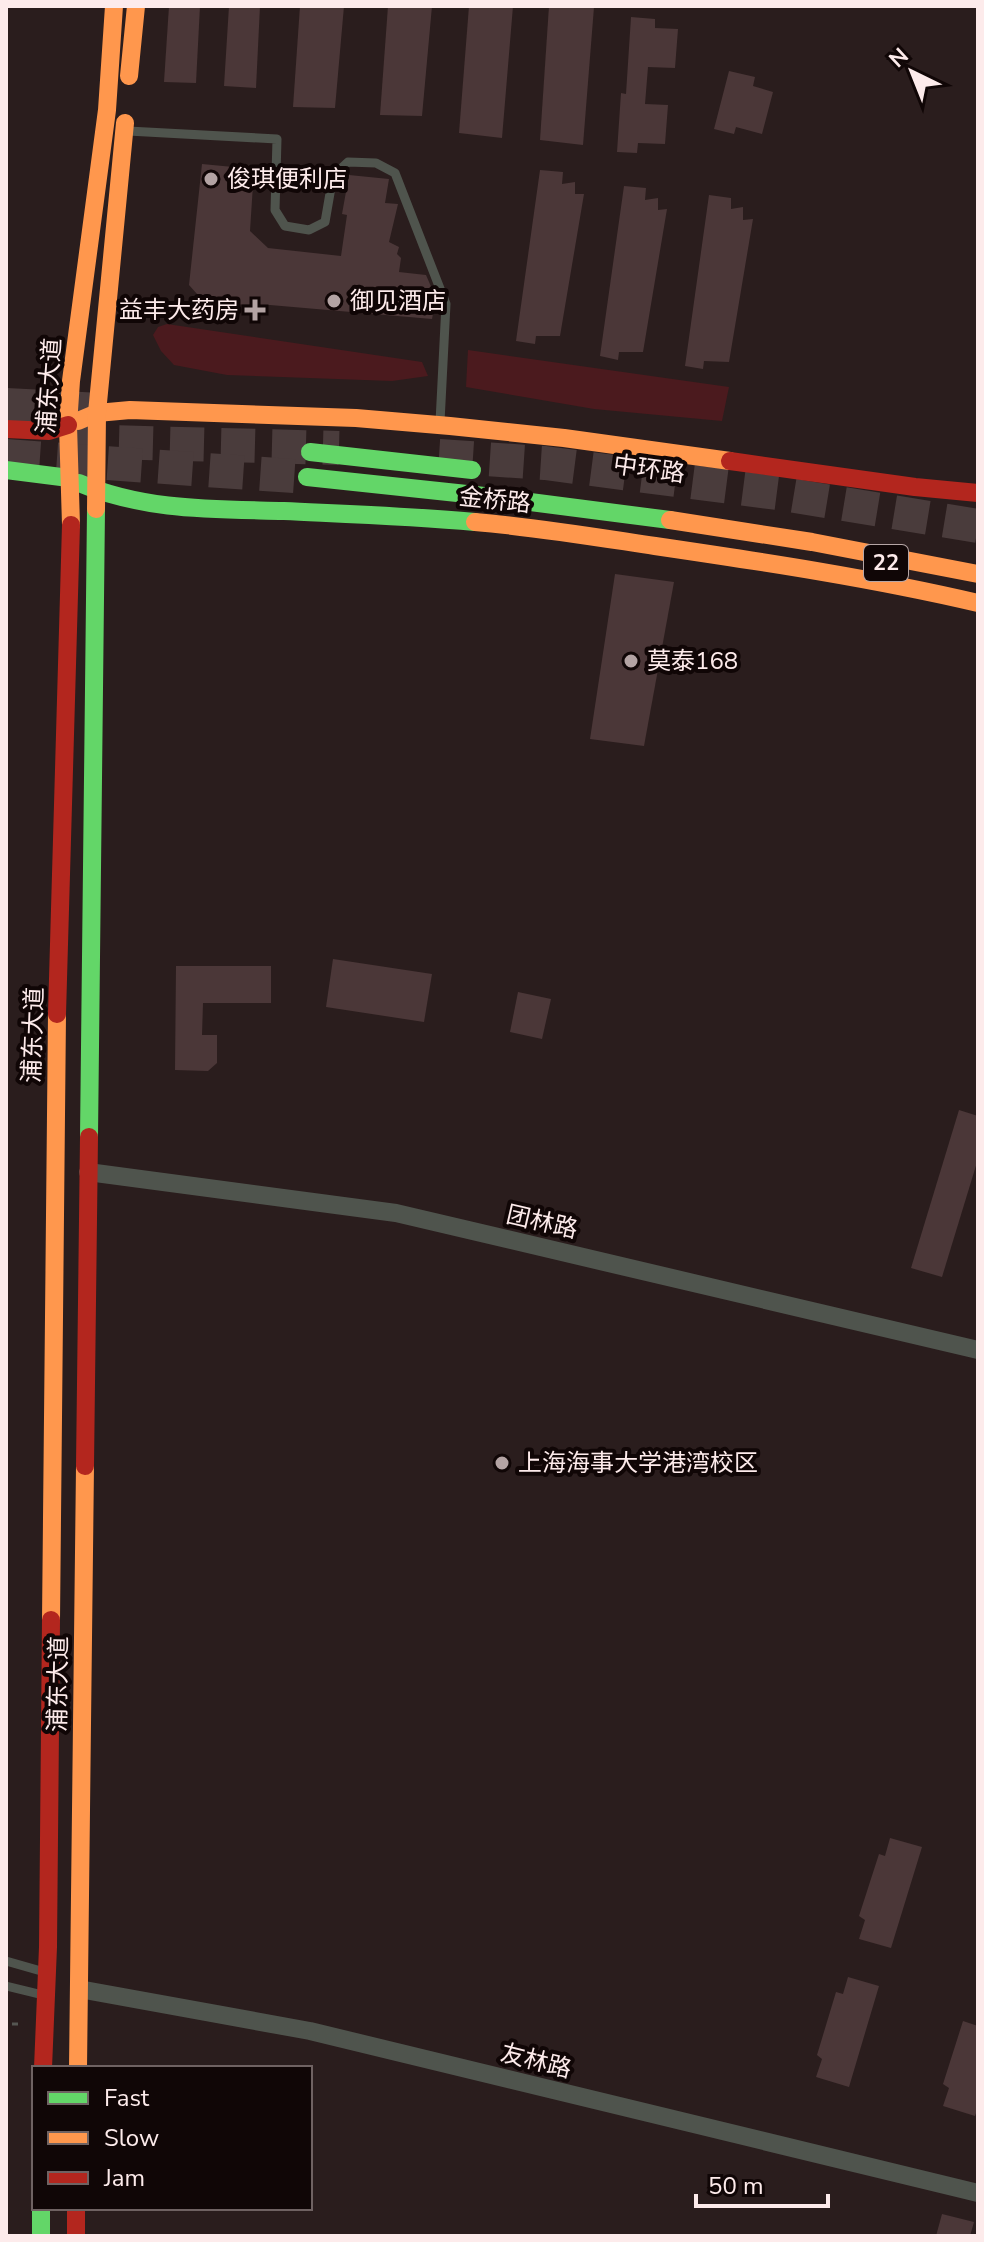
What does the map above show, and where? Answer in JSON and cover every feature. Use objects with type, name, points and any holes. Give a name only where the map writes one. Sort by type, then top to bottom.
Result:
[{"type":"main road","name":"浦东大道","points":[[43,2066],[48,1931],[55,1091],[71,516],[68,425],[71,381],[107,110],[114,6]]},
{"type":"main road","name":"浦东大道","points":[[78,2066],[97,413],[136,6]]},
{"type":"main road","points":[[6,429],[49,431],[97,413],[130,410],[356,418],[564,438],[978,493]]},
{"type":"main road","points":[[310,452],[487,472]]},
{"type":"main road","name":"金桥路","points":[[6,470],[69,478],[97,492],[176,507],[367,514],[529,528],[785,564],[926,590],[978,603]]},
{"type":"main road","points":[[307,477],[570,505],[794,539],[978,574]]},
{"type":"main road","name":"22","points":[[794,539],[978,586]]},
{"type":"main road","points":[[41,2210],[41,2236]]},
{"type":"main road","points":[[76,2210],[76,2236]]},
{"type":"street","name":"团林路","points":[[88,1172],[396,1213],[978,1350]]},
{"type":"street","name":"友林路","points":[[79,1989],[310,2031],[978,2193]]},
{"type":"lane","points":[[124,130],[277,139],[275,210],[285,226],[309,230],[325,222],[333,176],[348,162],[376,163],[395,173],[446,304],[440,425]]},
{"type":"lane","points":[[6,1961],[46,1973]]},
{"type":"lane","points":[[6,1986],[46,1996]]},
{"type":"shaded area","points":[[167,324],[422,362],[428,376],[392,381],[227,375],[174,365],[161,351],[153,335],[158,327]]},
{"type":"shaded area","points":[[468,350],[729,387],[722,421],[594,409],[466,387]]},
{"type":"building","points":[[169,6],[200,6],[196,83],[164,82]]},
{"type":"building","points":[[229,6],[260,6],[256,88],[224,86]]},
{"type":"building","points":[[300,6],[344,6],[335,108],[293,107]]},
{"type":"building","points":[[388,6],[432,6],[422,116],[380,115]]},
{"type":"building","points":[[469,6],[513,6],[502,138],[459,133]]},
{"type":"building","points":[[549,6],[594,7],[583,145],[540,140]]},
{"type":"building","points":[[631,17],[655,19],[655,28],[678,29],[675,68],[648,67],[645,104],[668,105],[665,144],[638,143],[637,153],[617,152],[621,93],[626,94]]},
{"type":"building","points":[[729,71],[755,77],[753,86],[773,92],[762,134],[736,127],[734,134],[714,129]]},
{"type":"building","points":[[202,164],[254,169],[250,231],[268,248],[341,256],[347,215],[342,214],[349,175],[389,179],[385,203],[398,204],[389,242],[399,247],[399,272],[426,275],[436,298],[432,319],[270,305],[206,304],[189,285]]},
{"type":"building","points":[[540,170],[563,172],[562,184],[575,182],[575,194],[584,194],[560,336],[536,336],[535,344],[516,341]]},
{"type":"building","points":[[624,186],[646,188],[645,200],[658,198],[658,210],[667,209],[643,352],[619,352],[618,360],[600,356]]},
{"type":"building","points":[[709,195],[731,198],[731,209],[743,207],[743,220],[753,219],[729,362],[704,361],[703,369],[685,366]]},
{"type":"building","name":"莫泰168","points":[[615,574],[674,582],[644,746],[590,739]]},
{"type":"building","points":[[333,959],[432,974],[424,1022],[326,1007]]},
{"type":"building","points":[[176,966],[271,966],[271,1003],[203,1003],[202,1035],[217,1035],[217,1063],[208,1071],[175,1070]]},
{"type":"building","points":[[518,992],[551,999],[542,1039],[510,1032]]},
{"type":"building","points":[[959,1110],[978,1116],[978,1159],[942,1277],[911,1268]]},
{"type":"building","points":[[890,1838],[922,1847],[891,1948],[859,1939],[865,1920],[859,1916],[879,1854],[885,1856]]},
{"type":"building","points":[[848,1977],[879,1986],[849,2087],[816,2077],[822,2059],[817,2055],[836,1992],[843,1994]]},
{"type":"building","points":[[963,2021],[978,2026],[978,2107],[975,2116],[943,2106],[949,2088],[943,2084]]},
{"type":"building","points":[[942,2214],[974,2222],[970,2236],[936,2236]]},
{"type":"tunnel","points":[[6,405],[99,410]]},
{"type":"tunnel","points":[[68,441],[339,448]]},
{"type":"tunnel","points":[[6,456],[307,477]]},
{"type":"tunnel","points":[[439,456],[545,463],[777,493],[978,526]]},
{"type":"traffic: fast","points":[[310,452],[472,470]]},
{"type":"traffic: fast","points":[[6,470],[69,478]]},
{"type":"traffic: fast","points":[[307,477],[670,520]]},
{"type":"traffic: fast","points":[[79,483],[129,499],[180,507],[475,522]]},
{"type":"traffic: fast","points":[[89,1137],[96,509]]},
{"type":"traffic: fast","points":[[41,2210],[41,2236]]},
{"type":"traffic: slow","points":[[71,525],[68,425],[71,381],[107,110],[114,6]]},
{"type":"traffic: slow","points":[[129,76],[136,6]]},
{"type":"traffic: slow","points":[[96,509],[97,413],[125,123]]},
{"type":"traffic: slow","points":[[78,421],[97,413],[130,410],[356,418],[564,438],[730,461]]},
{"type":"traffic: slow","points":[[670,520],[812,542],[978,574]]},
{"type":"traffic: slow","points":[[475,522],[565,532],[777,564],[978,603]]},
{"type":"traffic: slow","points":[[51,1620],[57,1014]]},
{"type":"traffic: slow","points":[[78,2066],[85,1466]]},
{"type":"traffic: jam","points":[[6,429],[49,431],[68,425]]},
{"type":"traffic: jam","points":[[730,461],[978,493]]},
{"type":"traffic: jam","points":[[57,1014],[71,525]]},
{"type":"traffic: jam","points":[[85,1466],[89,1137]]},
{"type":"traffic: jam","points":[[43,2066],[48,1947],[51,1620]]},
{"type":"traffic: jam","points":[[76,2210],[76,2236]]},
{"type":"place","name":"俊琪便利店","points":[[211,179]]},
{"type":"place","name":"御见酒店","points":[[334,301]]},
{"type":"place","name":"益丰大药房","points":[[255,310]]},
{"type":"place","name":"莫泰168","points":[[631,661]]},
{"type":"place","name":"上海海事大学港湾校区","points":[[502,1463]]}]
